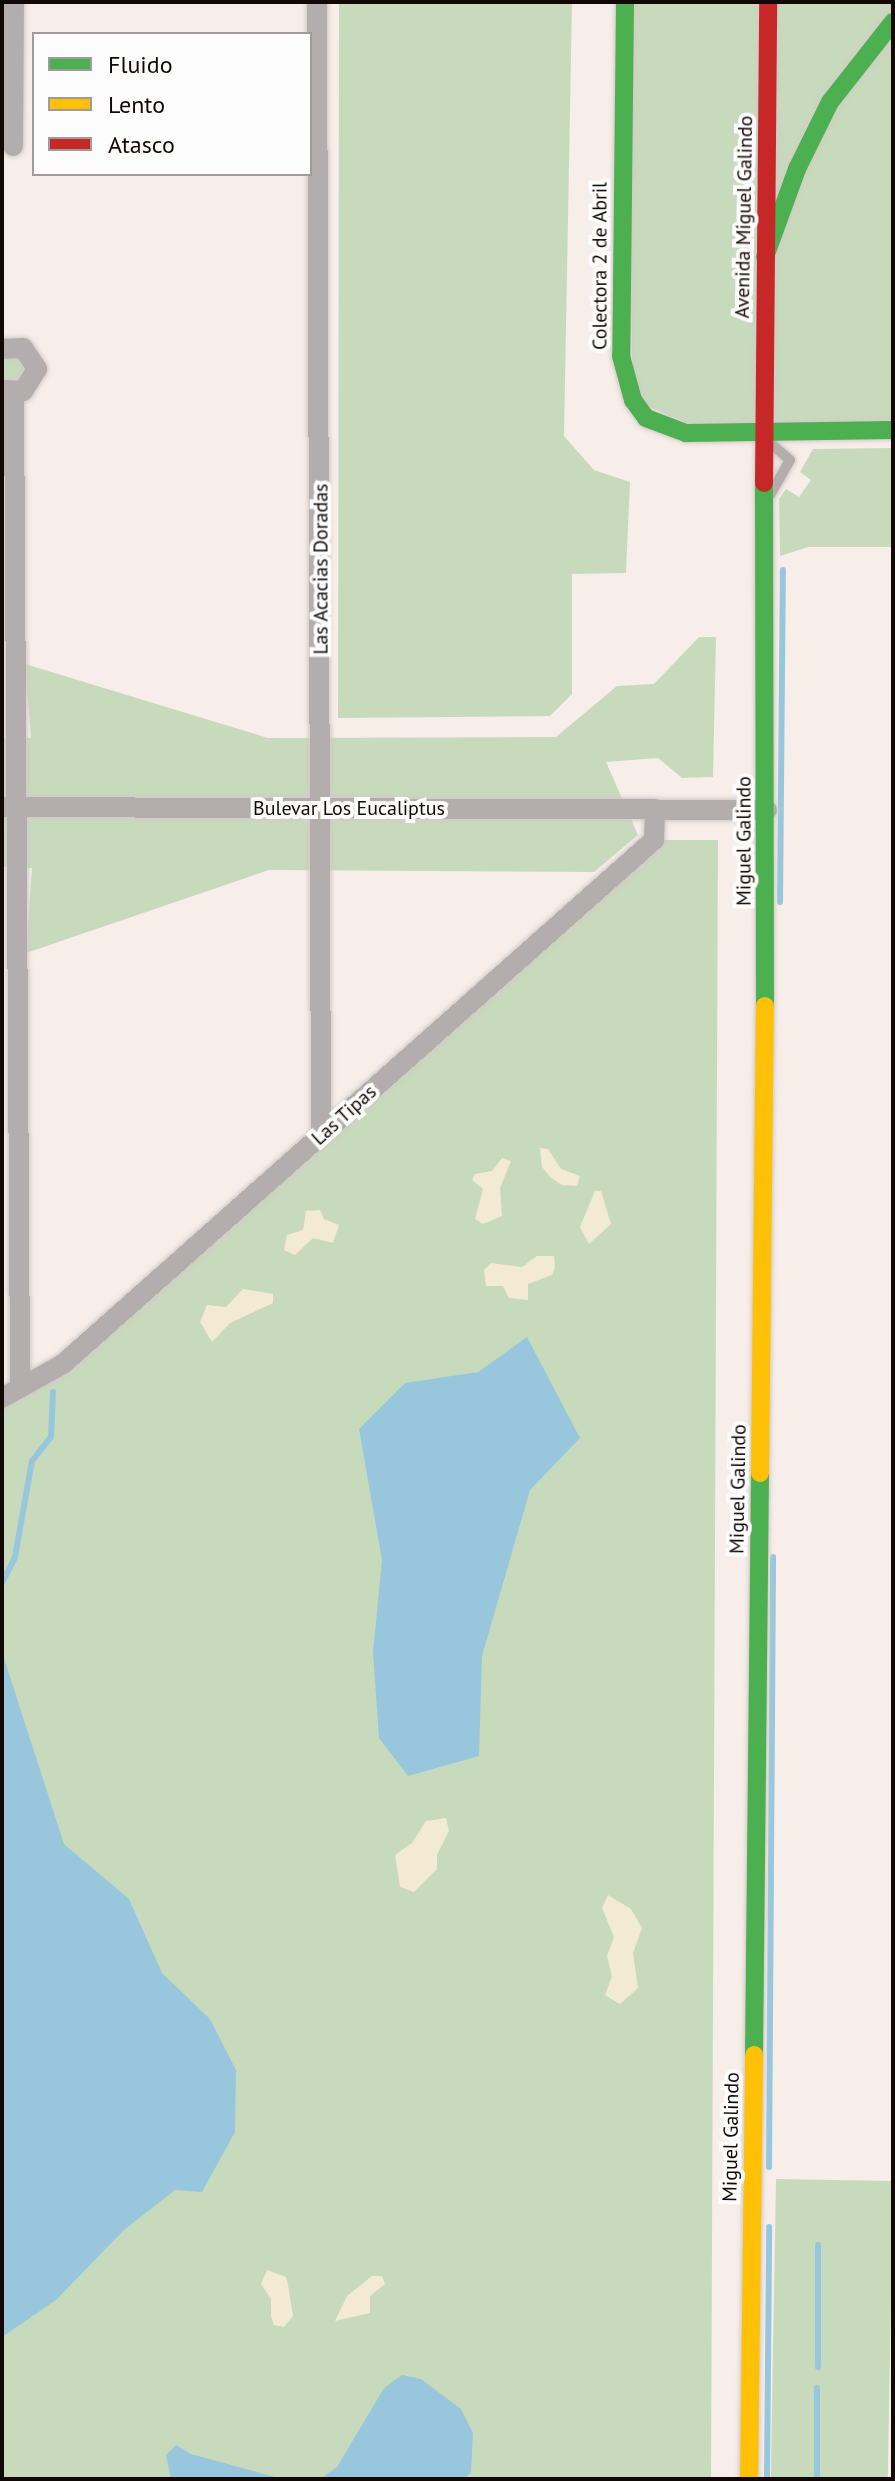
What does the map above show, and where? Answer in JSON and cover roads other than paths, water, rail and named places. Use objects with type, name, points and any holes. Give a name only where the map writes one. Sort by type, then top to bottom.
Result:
[{"type":"main road","name":"Colectora 2 de Abril","points":[[625,2],[624,379],[646,418],[663,428],[763,432],[893,430]]},
{"type":"main road","name":"Avenida Miguel Galindo","points":[[763,432],[768,2]]},
{"type":"main road","points":[[765,257],[797,169],[830,102],[893,22]]},
{"type":"main road","name":"Miguel Galindo","points":[[749,2479],[767,810],[763,432]]},
{"type":"street","points":[[14,2],[7,146],[32,146]]},
{"type":"street","name":"Las Acacias Doradas","points":[[317,2],[314,145],[323,808],[321,1135]]},
{"type":"street","points":[[2,349],[23,348],[35,360],[36,378],[8,391],[11,1393]]},
{"type":"street","name":"Bulevar Los Eucaliptus","points":[[8,807],[767,810]]},
{"type":"street","name":"Las Tipas","points":[[11,1393],[63,1364],[654,840],[655,809]]},
{"type":"lane","points":[[763,432],[790,460],[785,475],[764,499]]},
{"type":"water","points":[[527,1337],[580,1438],[530,1490],[482,1656],[479,1756],[408,1776],[379,1738],[373,1652],[382,1560],[359,1429],[405,1383],[478,1372]]},
{"type":"water","points":[[2,1652],[64,1844],[129,1899],[162,1973],[210,2019],[236,2070],[235,2132],[202,2192],[175,2190],[124,2230],[56,2300],[2,2337]]},
{"type":"water","points":[[402,2375],[421,2379],[461,2409],[473,2433],[471,2472],[465,2479],[320,2479],[337,2467],[384,2388]]},
{"type":"water","points":[[176,2445],[191,2454],[282,2479],[171,2479],[166,2455]]},
{"type":"waterway","points":[[780,902],[783,570]]},
{"type":"waterway","points":[[2,1583],[15,1557],[32,1461],[51,1437],[53,1392]]},
{"type":"waterway","points":[[769,2167],[773,1557]]},
{"type":"waterway","points":[[767,2479],[769,2227]]},
{"type":"waterway","points":[[818,2245],[818,2367]]},
{"type":"waterway","points":[[817,2388],[817,2479]]}]
